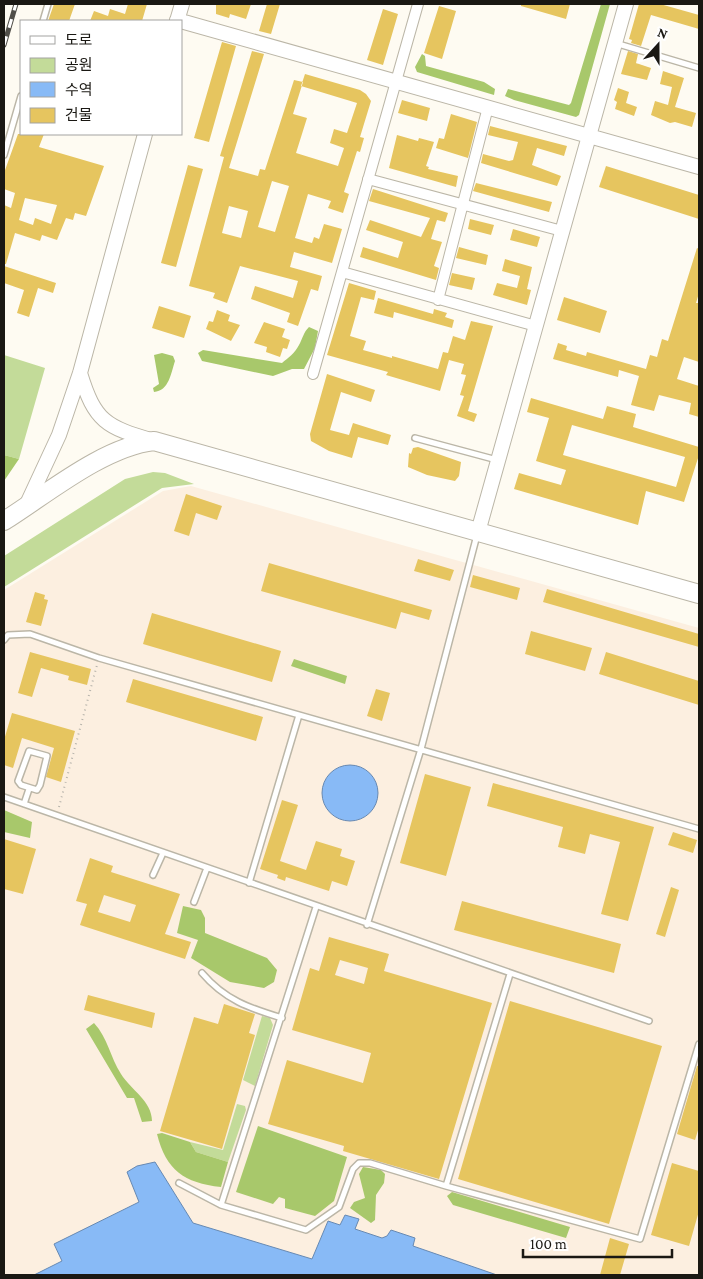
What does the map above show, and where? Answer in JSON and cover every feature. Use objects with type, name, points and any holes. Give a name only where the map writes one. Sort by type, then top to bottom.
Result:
[{"type":"highway","points":[[4,521],[49,490],[118,450],[135,443],[154,441],[699,594]]},
{"type":"street","points":[[177,20],[182,4]]},
{"type":"street","points":[[313,374],[418,4]]},
{"type":"street","points":[[478,532],[626,4]]},
{"type":"street","points":[[182,22],[699,167]]},
{"type":"street","points":[[438,300],[488,107]]},
{"type":"street","points":[[25,507],[39,483],[59,435],[80,373],[145,135]]},
{"type":"street","points":[[368,179],[462,206],[562,231]]},
{"type":"street","points":[[342,272],[536,326]]},
{"type":"street","points":[[80,373],[88,401],[104,420],[117,429],[154,441]]},
{"type":"lane","points":[[43,20],[48,4]]},
{"type":"lane","points":[[615,42],[699,68]]},
{"type":"lane","points":[[4,155],[20,99]]},
{"type":"lane","points":[[415,438],[498,460]]},
{"type":"lane","points":[[367,925],[421,749],[478,532]]},
{"type":"lane","points":[[4,640],[8,635],[30,634],[99,658],[699,829]]},
{"type":"lane","points":[[249,883],[299,715]]},
{"type":"lane","points":[[29,751],[48,756],[40,785],[37,790],[29,788],[18,782],[29,751]]},
{"type":"lane","points":[[24,804],[29,788]]},
{"type":"lane","points":[[4,798],[649,1021]]},
{"type":"lane","points":[[153,875],[163,853]]},
{"type":"lane","points":[[194,902],[207,868]]},
{"type":"lane","points":[[221,1205],[316,907]]},
{"type":"lane","points":[[202,973],[216,989],[232,1000],[282,1018]]},
{"type":"lane","points":[[446,1186],[510,974]]},
{"type":"lane","points":[[179,1184],[221,1205],[306,1230],[339,1207],[353,1169],[359,1163],[370,1163],[446,1186],[640,1239],[699,1044]]},
{"type":"path","points":[[56,815],[99,658]]},
{"type":"shaded area","points":[[191,486],[699,628],[699,1275],[497,1275],[412,1246],[415,1238],[382,1238],[328,1221],[312,1259],[193,1223],[155,1163],[139,1202],[55,1244],[62,1261],[34,1275],[4,1275],[4,590],[163,491]]},
{"type":"green space","points":[[601,4],[610,4],[579,115],[576,117],[505,96],[508,89],[569,105]]},
{"type":"green space","points":[[422,54],[425,56],[426,66],[484,82],[495,89],[494,95],[417,72],[415,67]]},
{"type":"green space","points":[[309,327],[318,331],[315,348],[304,369],[292,369],[273,376],[202,361],[198,353],[203,350],[282,363],[296,350],[305,331]]},
{"type":"green space","points":[[162,353],[173,356],[175,361],[171,376],[166,385],[159,391],[154,392],[153,388],[159,384],[154,355]]},
{"type":"green space","points":[[4,355],[45,368],[19,459],[4,455]]},
{"type":"green space","points":[[4,455],[19,459],[4,481]]},
{"type":"green space","points":[[153,472],[165,473],[194,484],[162,488],[4,587],[4,556],[125,479]]},
{"type":"green space","points":[[294,659],[347,676],[345,684],[291,666]]},
{"type":"green space","points":[[4,810],[32,822],[30,838],[4,832]]},
{"type":"green space","points":[[183,906],[201,910],[205,918],[205,933],[267,958],[277,970],[274,982],[264,988],[230,982],[191,958],[198,940],[177,933]]},
{"type":"green space","points":[[262,1016],[270,1018],[273,1025],[255,1086],[243,1080]]},
{"type":"green space","points":[[94,1023],[103,1035],[121,1074],[149,1107],[152,1121],[142,1122],[134,1098],[127,1098],[86,1029]]},
{"type":"green space","points":[[237,1104],[245,1106],[246,1110],[228,1162],[196,1152],[190,1142],[223,1150]]},
{"type":"green space","points":[[258,1126],[347,1157],[334,1201],[315,1216],[285,1208],[285,1199],[279,1197],[273,1204],[236,1192]]},
{"type":"green space","points":[[162,1133],[190,1142],[196,1152],[228,1162],[221,1187],[187,1178],[171,1166],[157,1134]]},
{"type":"green space","points":[[363,1167],[381,1170],[385,1174],[384,1183],[376,1195],[375,1220],[371,1223],[350,1208],[354,1202],[365,1198],[359,1174]]},
{"type":"green space","points":[[452,1192],[570,1227],[566,1238],[453,1205],[447,1196]]},
{"type":"water","points":[[350,765],[361,767],[370,773],[376,782],[378,793],[376,804],[370,813],[361,819],[350,821],[339,819],[330,813],[324,804],[322,793],[324,782],[330,773],[339,767]]},
{"type":"water","points":[[155,1162],[193,1223],[312,1259],[328,1221],[340,1225],[345,1215],[359,1219],[355,1229],[382,1238],[387,1236],[391,1230],[415,1238],[413,1246],[497,1275],[34,1275],[62,1261],[54,1244],[139,1202],[127,1172],[137,1166]]},
{"type":"building","points":[[54,4],[75,4],[69,20],[48,20]]},
{"type":"building","points":[[128,4],[147,4],[142,20],[90,20],[94,11],[108,16],[110,9],[125,14]]},
{"type":"building","points":[[216,4],[251,4],[246,19],[230,14],[229,18],[216,14]]},
{"type":"building","points":[[267,4],[280,4],[271,34],[259,31]]},
{"type":"building","points":[[521,4],[570,4],[566,19],[521,6]]},
{"type":"building","points":[[639,4],[660,4],[699,15],[699,29],[651,15],[641,46],[631,43],[632,40],[629,39]]},
{"type":"building","points":[[439,6],[456,11],[442,59],[424,53]]},
{"type":"building","points":[[383,9],[398,14],[383,65],[367,60]]},
{"type":"building","points":[[222,42],[236,46],[209,142],[194,138]]},
{"type":"building","points":[[252,51],[264,54],[229,168],[258,176],[260,169],[265,170],[294,80],[302,82],[305,74],[360,90],[371,101],[360,137],[364,138],[360,152],[357,151],[344,192],[349,194],[343,213],[328,208],[331,201],[308,194],[295,238],[312,243],[314,237],[319,239],[324,224],[342,229],[332,263],[294,252],[290,267],[322,276],[318,291],[311,289],[298,326],[287,322],[290,313],[251,299],[255,286],[293,298],[298,281],[240,266],[227,303],[213,298],[215,293],[189,286],[224,157],[220,156]],"holes":[[[302,86],[357,103],[347,133],[334,129],[330,143],[344,148],[338,166],[296,153],[307,118],[293,114]],[[272,181],[289,186],[275,232],[258,227]],[[229,206],[248,211],[241,238],[222,233]]]},
{"type":"building","points":[[628,51],[638,54],[636,63],[651,68],[647,80],[621,74]]},
{"type":"building","points":[[663,71],[684,78],[675,107],[696,113],[692,127],[675,122],[670,123],[651,115],[655,101],[668,105],[672,87],[660,84]]},
{"type":"building","points":[[618,88],[629,92],[626,103],[637,107],[634,116],[615,109],[617,102],[614,100]]},
{"type":"building","points":[[402,100],[430,108],[427,121],[398,113]]},
{"type":"building","points":[[451,114],[477,122],[468,158],[436,148],[439,138],[444,139]]},
{"type":"building","points":[[490,126],[567,146],[564,156],[537,148],[532,165],[561,176],[557,186],[481,163],[483,154],[509,161],[513,160],[518,142],[488,135]]},
{"type":"building","points":[[18,134],[44,135],[39,147],[104,166],[86,216],[75,213],[73,220],[66,218],[57,240],[42,235],[40,241],[15,233],[6,264],[4,264],[4,205],[11,208],[15,193],[4,189],[4,173]],"holes":[[[25,198],[57,205],[51,224],[35,218],[33,225],[19,220]]]},
{"type":"building","points":[[397,135],[418,141],[419,138],[434,142],[426,166],[429,167],[428,169],[458,176],[456,187],[389,168]]},
{"type":"building","points":[[188,165],[203,169],[176,267],[161,263]]},
{"type":"building","points":[[606,166],[699,195],[699,219],[599,187]]},
{"type":"building","points":[[476,183],[552,202],[549,212],[473,191]]},
{"type":"building","points":[[373,189],[448,213],[445,222],[437,220],[431,239],[442,242],[434,266],[439,268],[436,280],[360,257],[363,247],[398,258],[403,242],[366,230],[370,220],[421,237],[430,218],[369,201]]},
{"type":"building","points":[[470,219],[494,225],[491,235],[468,229]]},
{"type":"building","points":[[513,229],[540,237],[537,247],[510,240]]},
{"type":"building","points":[[459,247],[488,255],[486,265],[456,258]]},
{"type":"building","points":[[697,248],[699,249],[699,293],[696,303],[699,303],[699,362],[684,357],[677,379],[699,386],[699,417],[689,414],[691,403],[659,395],[654,411],[631,405],[639,376],[619,370],[618,377],[553,359],[558,343],[567,346],[566,350],[586,356],[587,352],[646,369],[650,355],[657,357],[662,339],[668,341]]},
{"type":"building","points":[[505,259],[532,267],[527,289],[531,290],[527,305],[493,295],[497,283],[517,288],[520,276],[502,271]]},
{"type":"building","points":[[4,266],[56,283],[53,293],[38,288],[29,317],[17,313],[24,290],[4,283]]},
{"type":"building","points":[[452,273],[475,278],[472,290],[449,285]]},
{"type":"building","points":[[349,283],[376,291],[374,300],[361,297],[350,336],[366,341],[363,350],[438,369],[443,352],[448,353],[453,336],[465,340],[471,321],[493,326],[468,411],[477,414],[474,422],[457,416],[464,396],[460,395],[466,375],[461,374],[464,364],[449,360],[440,391],[386,375],[388,372],[327,355]]},
{"type":"building","points":[[564,297],[607,311],[600,333],[557,320]]},
{"type":"building","points":[[378,298],[433,314],[434,309],[447,313],[445,317],[454,320],[452,328],[394,312],[393,318],[374,313]]},
{"type":"building","points":[[159,306],[191,316],[184,338],[152,328]]},
{"type":"building","points":[[217,310],[230,315],[228,321],[240,325],[231,341],[206,329],[209,321],[213,322]]},
{"type":"building","points":[[264,322],[285,329],[282,337],[290,340],[287,349],[283,348],[280,357],[266,352],[267,347],[254,343]]},
{"type":"building","points":[[327,374],[375,390],[371,402],[341,392],[330,430],[349,435],[353,423],[391,435],[388,445],[358,437],[352,458],[329,451],[311,441],[310,434]]},
{"type":"building","points":[[531,398],[603,419],[607,406],[636,414],[633,427],[699,447],[699,455],[684,502],[646,491],[638,525],[514,489],[519,473],[561,485],[566,470],[536,461],[549,418],[527,412]],"holes":[[[572,425],[685,457],[676,487],[563,455]]]},
{"type":"building","points":[[418,447],[461,462],[459,476],[455,481],[427,475],[408,467],[409,453],[411,454],[413,448]]},
{"type":"building","points":[[186,494],[222,506],[217,520],[196,513],[189,536],[174,531]]},
{"type":"building","points":[[418,559],[454,570],[450,581],[414,571]]},
{"type":"building","points":[[269,563],[432,610],[429,620],[401,612],[396,629],[261,591]]},
{"type":"building","points":[[473,575],[520,588],[517,600],[470,587]]},
{"type":"building","points":[[547,589],[699,634],[699,647],[543,602]]},
{"type":"building","points":[[35,592],[45,595],[44,599],[48,600],[41,626],[26,622]]},
{"type":"building","points":[[152,613],[281,651],[272,682],[143,644]]},
{"type":"building","points":[[531,631],[592,648],[585,671],[525,654]]},
{"type":"building","points":[[30,652],[91,669],[87,685],[68,680],[69,676],[41,668],[32,697],[18,693]]},
{"type":"building","points":[[606,652],[699,681],[699,705],[599,674]]},
{"type":"building","points":[[133,679],[263,717],[256,741],[126,702]]},
{"type":"building","points":[[376,689],[390,693],[382,721],[367,716]]},
{"type":"building","points":[[12,713],[75,731],[61,782],[46,777],[54,748],[22,738],[13,768],[4,765],[4,740]]},
{"type":"building","points":[[425,774],[471,787],[446,876],[400,863]]},
{"type":"building","points":[[493,783],[654,827],[628,921],[601,914],[620,842],[590,834],[585,854],[558,847],[563,827],[487,806]]},
{"type":"building","points":[[282,800],[298,805],[280,861],[306,870],[316,841],[342,849],[340,856],[355,861],[347,886],[332,881],[329,891],[286,877],[285,881],[277,878],[278,875],[260,869]]},
{"type":"building","points":[[673,832],[697,840],[693,853],[668,845]]},
{"type":"building","points":[[4,839],[36,849],[23,894],[4,889]]},
{"type":"building","points":[[90,858],[113,866],[111,872],[180,894],[165,934],[191,942],[185,959],[80,925],[87,904],[76,901]],"holes":[[[104,895],[136,905],[130,922],[98,912]]]},
{"type":"building","points":[[671,887],[679,890],[665,937],[656,934]]},
{"type":"building","points":[[462,901],[621,944],[614,973],[454,930]]},
{"type":"building","points":[[329,937],[389,954],[384,971],[492,1003],[439,1179],[343,1151],[344,1146],[268,1124],[287,1060],[363,1083],[371,1053],[292,1030],[310,968],[319,971]],"holes":[[[340,960],[368,968],[364,984],[335,975]]]},
{"type":"building","points":[[88,995],[155,1013],[152,1028],[84,1010]]},
{"type":"building","points":[[510,1001],[662,1046],[609,1224],[458,1179]]},
{"type":"building","points":[[224,1004],[255,1014],[249,1033],[255,1035],[222,1149],[160,1131],[194,1017],[218,1024]]},
{"type":"building","points":[[697,1066],[699,1066],[699,1127],[695,1140],[677,1134]]},
{"type":"building","points":[[672,1163],[699,1171],[699,1211],[689,1246],[651,1235]]},
{"type":"building","points":[[610,1238],[629,1244],[620,1275],[600,1275]]},
{"type":"railway","points":[[4,45],[16,4]]}]
